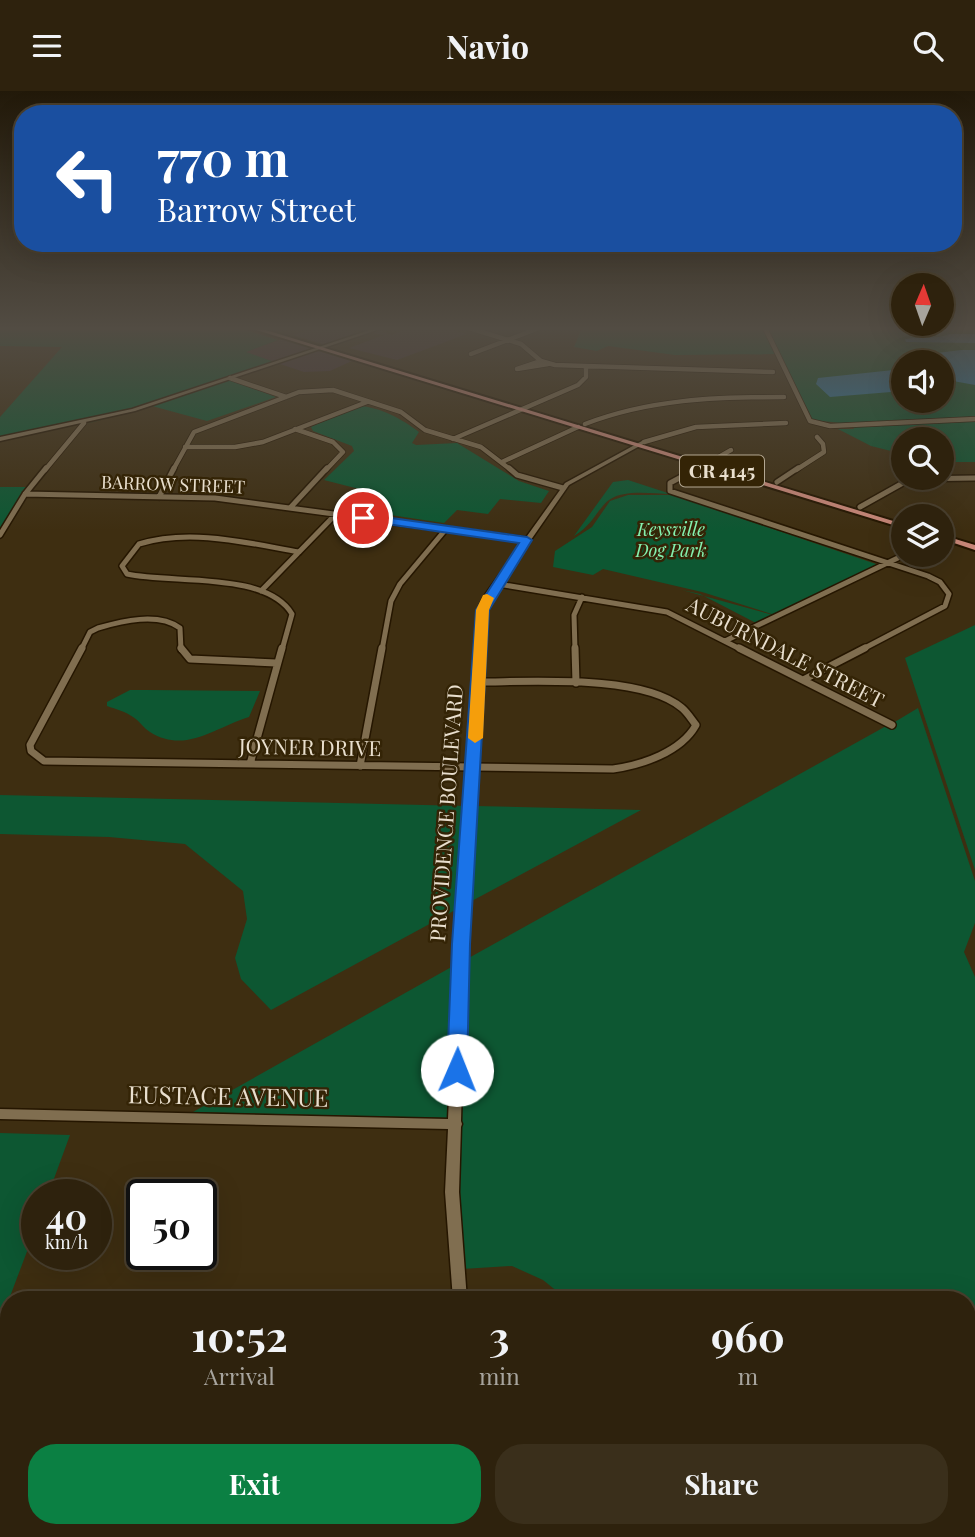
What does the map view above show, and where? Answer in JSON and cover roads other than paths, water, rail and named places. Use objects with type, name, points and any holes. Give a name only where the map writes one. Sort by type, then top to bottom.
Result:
[{"type":"main road","points":[[0,439],[84,423],[175,395]]},
{"type":"main road","name":"CR 4145","points":[[479,395],[707,463],[891,522]]},
{"type":"main road","name":"PROVIDENCE BOULEVARD","points":[[459,1291],[453,1216],[461,944],[482,610],[563,488],[574,478],[641,443]]},
{"type":"main road","name":"CR 4145","points":[[707,463],[891,516]]},
{"type":"main road","points":[[954,537],[975,542]]},
{"type":"main road","points":[[954,539],[975,548]]},
{"type":"main road","name":"EUSTACE AVENUE","points":[[0,1114],[456,1123]]},
{"type":"street","points":[[282,395],[287,397]]},
{"type":"street","points":[[159,497],[194,432],[206,425],[292,395]]},
{"type":"street","points":[[346,395],[401,412],[425,430],[481,447],[509,470],[530,481],[563,488]]},
{"type":"street","points":[[452,439],[555,395]]},
{"type":"street","points":[[798,395],[810,421],[815,423],[837,425],[975,419]]},
{"type":"street","points":[[502,462],[619,411],[660,402],[710,397],[784,397]]},
{"type":"street","points":[[185,447],[251,445],[367,402]]},
{"type":"street","points":[[0,535],[25,495],[84,423]]},
{"type":"street","points":[[641,443],[665,433],[701,425],[786,423]]},
{"type":"street","points":[[290,508],[343,453],[337,444],[295,429]]},
{"type":"street","points":[[777,482],[824,452],[823,444],[817,437]]},
{"type":"street","points":[[730,450],[670,483],[670,491],[888,562],[940,582],[947,589],[949,599],[945,606],[803,680]]},
{"type":"street","points":[[860,507],[910,479],[975,478]]},
{"type":"street","name":"BARROW STREET","points":[[25,495],[215,498],[527,540]]},
{"type":"street","points":[[261,590],[336,514]]},
{"type":"street","points":[[360,766],[391,601],[400,584],[446,529]]},
{"type":"street","points":[[250,764],[276,663],[292,614],[291,606],[278,595],[261,590],[179,578],[134,577],[127,574],[122,566],[136,546],[158,539],[213,539],[299,552]]},
{"type":"street","points":[[725,641],[891,561]]},
{"type":"street","name":"AUBURNDALE STREET","points":[[498,583],[667,612],[892,725]]},
{"type":"street","points":[[576,683],[574,615],[582,597]]},
{"type":"street","name":"JOYNER DRIVE","points":[[276,663],[190,659],[181,650],[183,634],[180,628],[167,622],[122,621],[105,624],[90,632],[30,745],[34,756],[44,761],[626,768],[638,765],[694,733],[693,719],[686,710],[666,699],[622,685],[478,682]]},
{"type":"park label","name":"Keysville Dog Park","points":[[671,540]]}]
